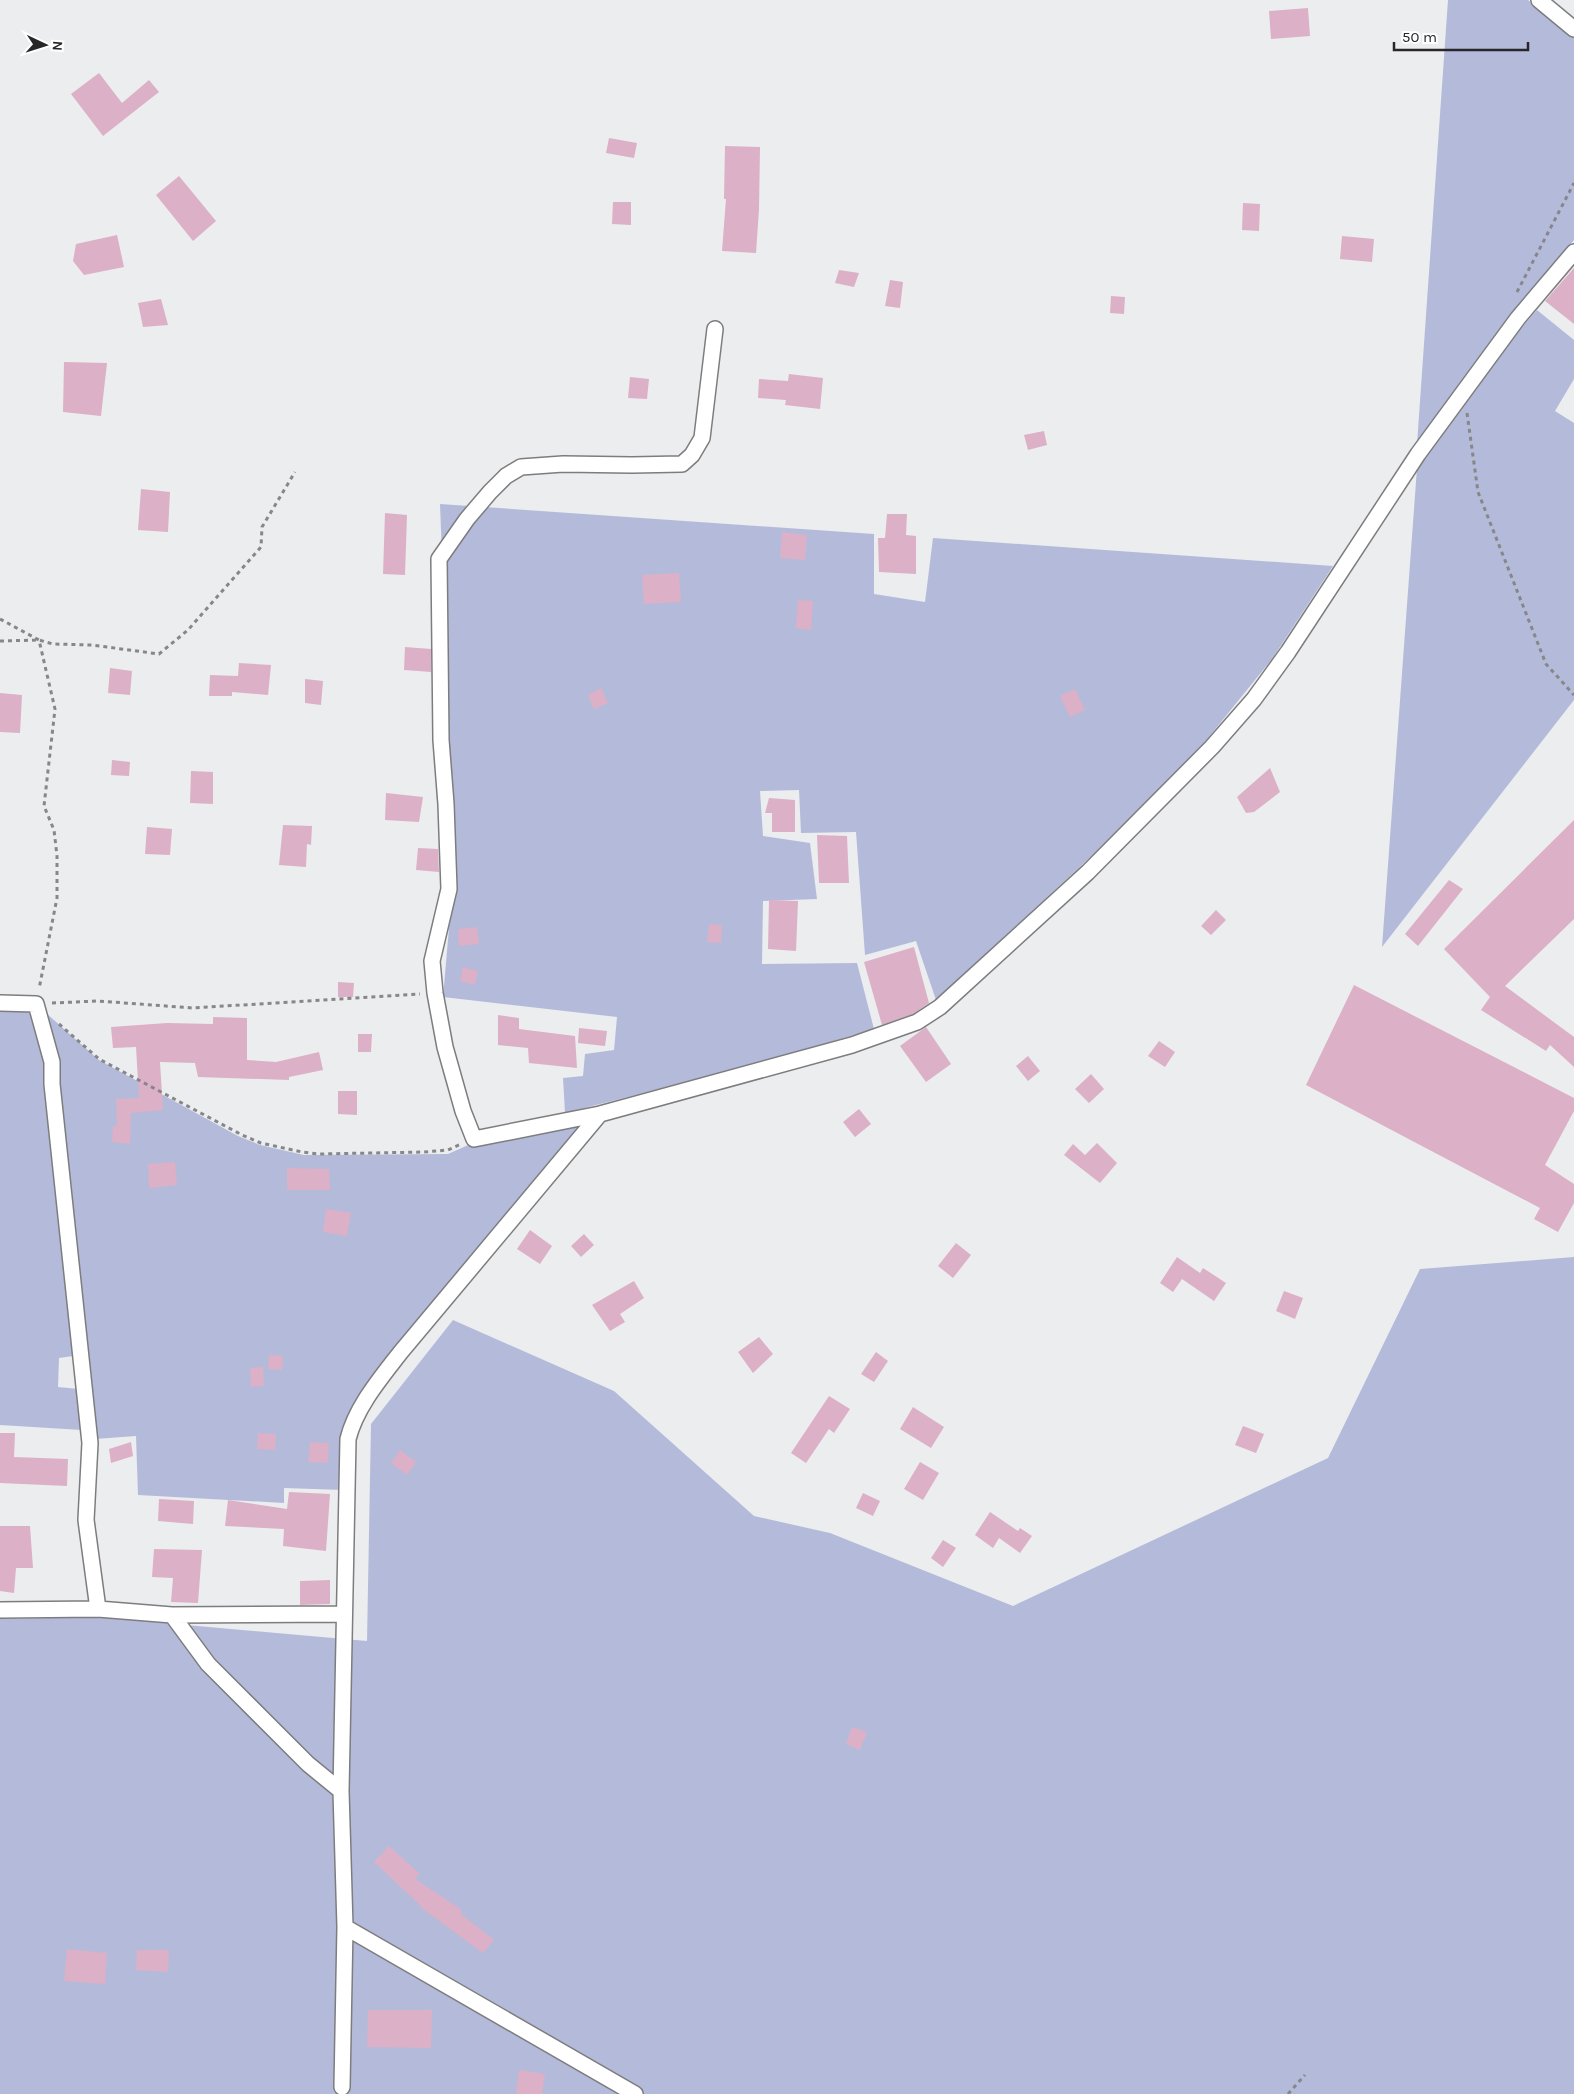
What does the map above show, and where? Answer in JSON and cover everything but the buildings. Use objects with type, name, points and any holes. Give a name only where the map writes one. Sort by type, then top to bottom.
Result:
[{"type":"street","points":[[1539,0],[1574,29]]},
{"type":"street","points":[[715,329],[702,438],[692,455],[682,464],[563,464],[521,467],[506,476],[490,492],[467,519],[439,559],[441,740],[446,804],[449,889],[432,961],[445,1047],[462,1111],[474,1139],[600,1114],[852,1045],[917,1022],[940,1007],[1088,872],[1212,747],[1242,713],[1288,652],[1418,454],[1518,318],[1574,252]]},
{"type":"street","points":[[0,1003],[36,1004],[52,1062],[52,1084],[90,1443],[86,1520],[98,1609]]},
{"type":"street","points":[[342,2086],[345,1927],[342,1791],[344,1614],[348,1439],[352,1422],[379,1380],[400,1353],[600,1114]]},
{"type":"street","points":[[0,1610],[98,1609],[172,1615],[344,1614]]},
{"type":"street","points":[[172,1615],[208,1664],[308,1764],[342,1791]]},
{"type":"street","points":[[345,1927],[635,2094]]},
{"type":"path","points":[[1515,297],[1574,184]]},
{"type":"path","points":[[1464,393],[1478,492],[1546,664],[1574,696]]},
{"type":"path","points":[[0,619],[39,640],[53,644],[92,645],[159,654],[188,630],[261,547],[262,527],[295,472]]},
{"type":"path","points":[[39,640],[55,709],[44,806],[54,830],[57,856],[57,898],[36,1004],[98,1001],[193,1008],[436,993]]},
{"type":"path","points":[[0,641],[39,640]]},
{"type":"path","points":[[56,1022],[99,1059],[261,1143],[318,1154],[448,1150],[474,1139]]},
{"type":"path","points":[[1288,2094],[1304,2075]]},
{"type":"shaded area","points":[[1448,0],[1528,0],[1574,37],[1574,240],[1509,317],[1417,444]]},
{"type":"shaded area","points":[[1537,310],[1574,340],[1574,379],[1555,411],[1574,423],[1574,700],[1382,947],[1417,468],[1464,393]]},
{"type":"shaded area","points":[[440,504],[874,534],[874,594],[925,602],[933,538],[1333,566],[1272,659],[1204,743],[1099,849],[936,1000],[916,941],[865,955],[856,832],[801,833],[799,790],[760,791],[763,836],[810,843],[817,899],[763,901],[762,964],[857,963],[874,1029],[745,1067],[565,1113],[563,1078],[583,1076],[585,1054],[614,1050],[617,1017],[443,997],[456,848],[453,810],[444,789],[449,737]]},
{"type":"shaded area","points":[[37,1005],[99,1060],[238,1136],[260,1145],[304,1155],[448,1154],[475,1142],[598,1115],[347,1421],[343,1490],[284,1488],[284,1503],[138,1495],[136,1436],[95,1439]]},
{"type":"shaded area","points":[[0,1007],[33,1008],[44,1064],[73,1356],[59,1358],[58,1387],[79,1389],[82,1430],[0,1425]]},
{"type":"shaded area","points":[[1574,1257],[1574,2094],[0,2094],[0,1619],[97,1617],[367,1641],[371,1424],[453,1320],[614,1391],[754,1516],[830,1533],[1013,1606],[1328,1458],[1420,1269]]}]
